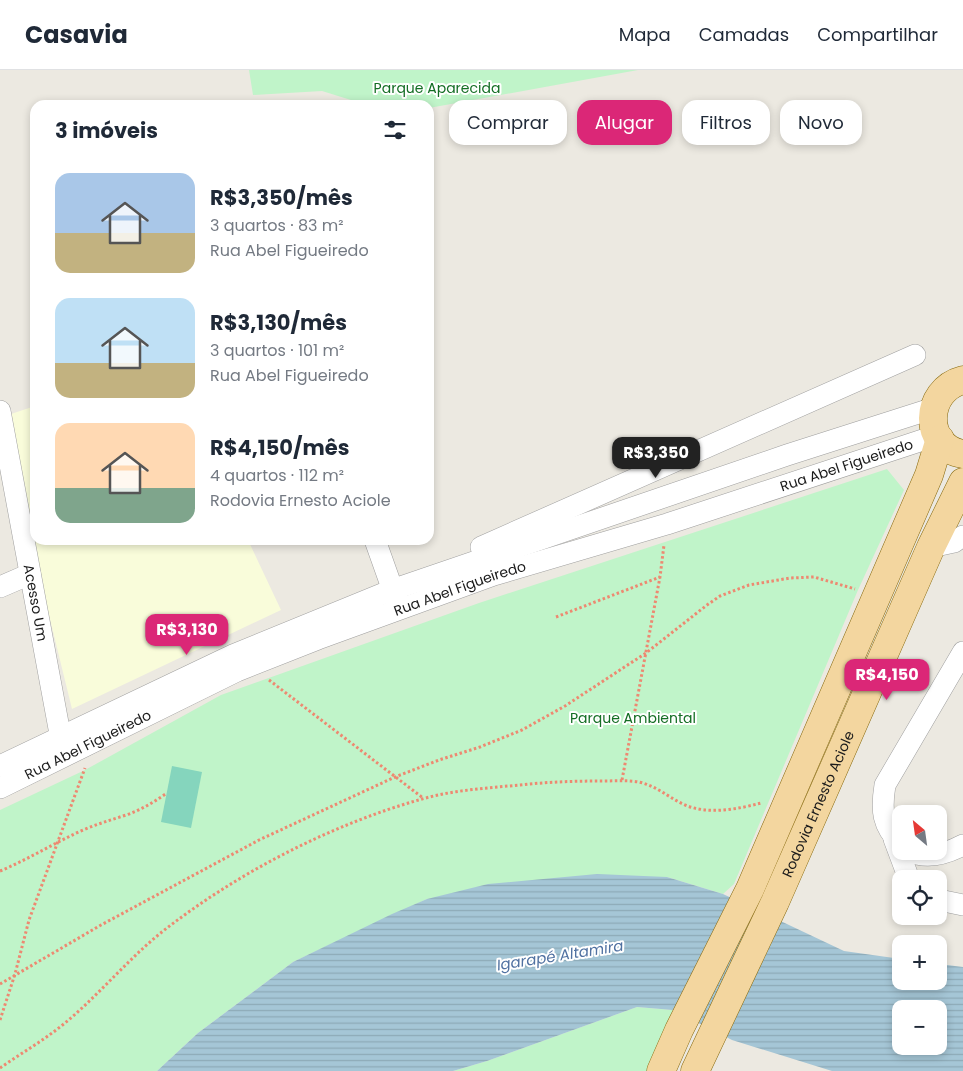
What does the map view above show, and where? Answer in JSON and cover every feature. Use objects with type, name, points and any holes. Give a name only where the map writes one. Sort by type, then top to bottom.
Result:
[{"type":"main road","points":[[963,380],[950,385],[941,393],[934,408],[933,422],[939,437],[948,448],[963,454]]},
{"type":"main road","name":"Rodovia Ernesto Aciole","points":[[661,1071],[679,1030],[750,889],[929,475],[939,437]]},
{"type":"main road","name":"Rodovia Ernesto Aciole","points":[[695,1071],[775,902],[931,547],[963,482]]},
{"type":"street","points":[[377,545],[394,595],[623,485],[915,355]]},
{"type":"street","name":"Rua Abel Figueiredo","points":[[0,788],[62,746],[232,654],[787,454],[934,408]]},
{"type":"street","name":"Acesso Um","points":[[0,415],[62,746]]},
{"type":"street","name":"Rua Abel Figueiredo","points":[[0,766],[62,746],[87,745],[237,671],[318,639],[394,595],[494,576],[667,524],[939,437]]},
{"type":"street","points":[[931,547],[954,542],[963,536]]},
{"type":"street","points":[[0,586],[30,574]]},
{"type":"street","points":[[892,832],[884,820],[882,802],[885,785],[963,652]]},
{"type":"street","points":[[948,853],[963,845]]},
{"type":"street","points":[[947,901],[963,904]]},
{"type":"path","points":[[622,780],[660,577],[667,524]]},
{"type":"path","points":[[556,617],[660,577]]},
{"type":"path","points":[[0,984],[101,925],[260,840],[395,777],[522,730],[565,706],[646,653],[660,640],[720,596],[749,585],[790,578],[814,577],[858,590]]},
{"type":"path","points":[[251,666],[423,798]]},
{"type":"path","points":[[0,1020],[15,974],[29,920],[85,770],[87,745]]},
{"type":"path","points":[[0,1068],[61,1026],[166,928],[221,890],[278,857],[322,835],[423,798],[484,788],[543,783],[622,780],[640,782],[662,791],[686,806],[704,809],[736,810],[769,801]]},
{"type":"path","points":[[0,871],[18,864],[58,841],[98,823],[127,815],[149,805],[166,793]]},
{"type":"shaded area","points":[[30,408],[30,538],[22,505],[11,414]]},
{"type":"shaded area","points":[[32,545],[250,545],[281,610],[72,709]]},
{"type":"green space","name":"Parque Aparecida","points":[[249,70],[638,70],[473,100],[449,100],[449,104],[434,107],[434,100],[351,100],[322,91],[253,95]]},
{"type":"green space","name":"Parque Ambiental","points":[[887,469],[904,490],[858,590],[734,884],[723,894],[667,877],[427,899],[293,962],[198,1033],[157,1071],[0,1071],[0,810],[85,770],[221,695],[479,603]]},
{"type":"green space","points":[[172,766],[202,772],[191,828],[161,822]]},
{"type":"green space","points":[[637,1007],[673,1010],[648,1071],[453,1071],[487,1061]]},
{"type":"water","name":"Igarapé Altamira","points":[[597,874],[667,877],[723,894],[844,951],[892,958],[892,990],[947,990],[947,965],[963,967],[963,1071],[832,1071],[732,1040],[673,1010],[637,1007],[487,1061],[453,1071],[157,1071],[198,1033],[293,962],[427,899],[488,884]]}]
